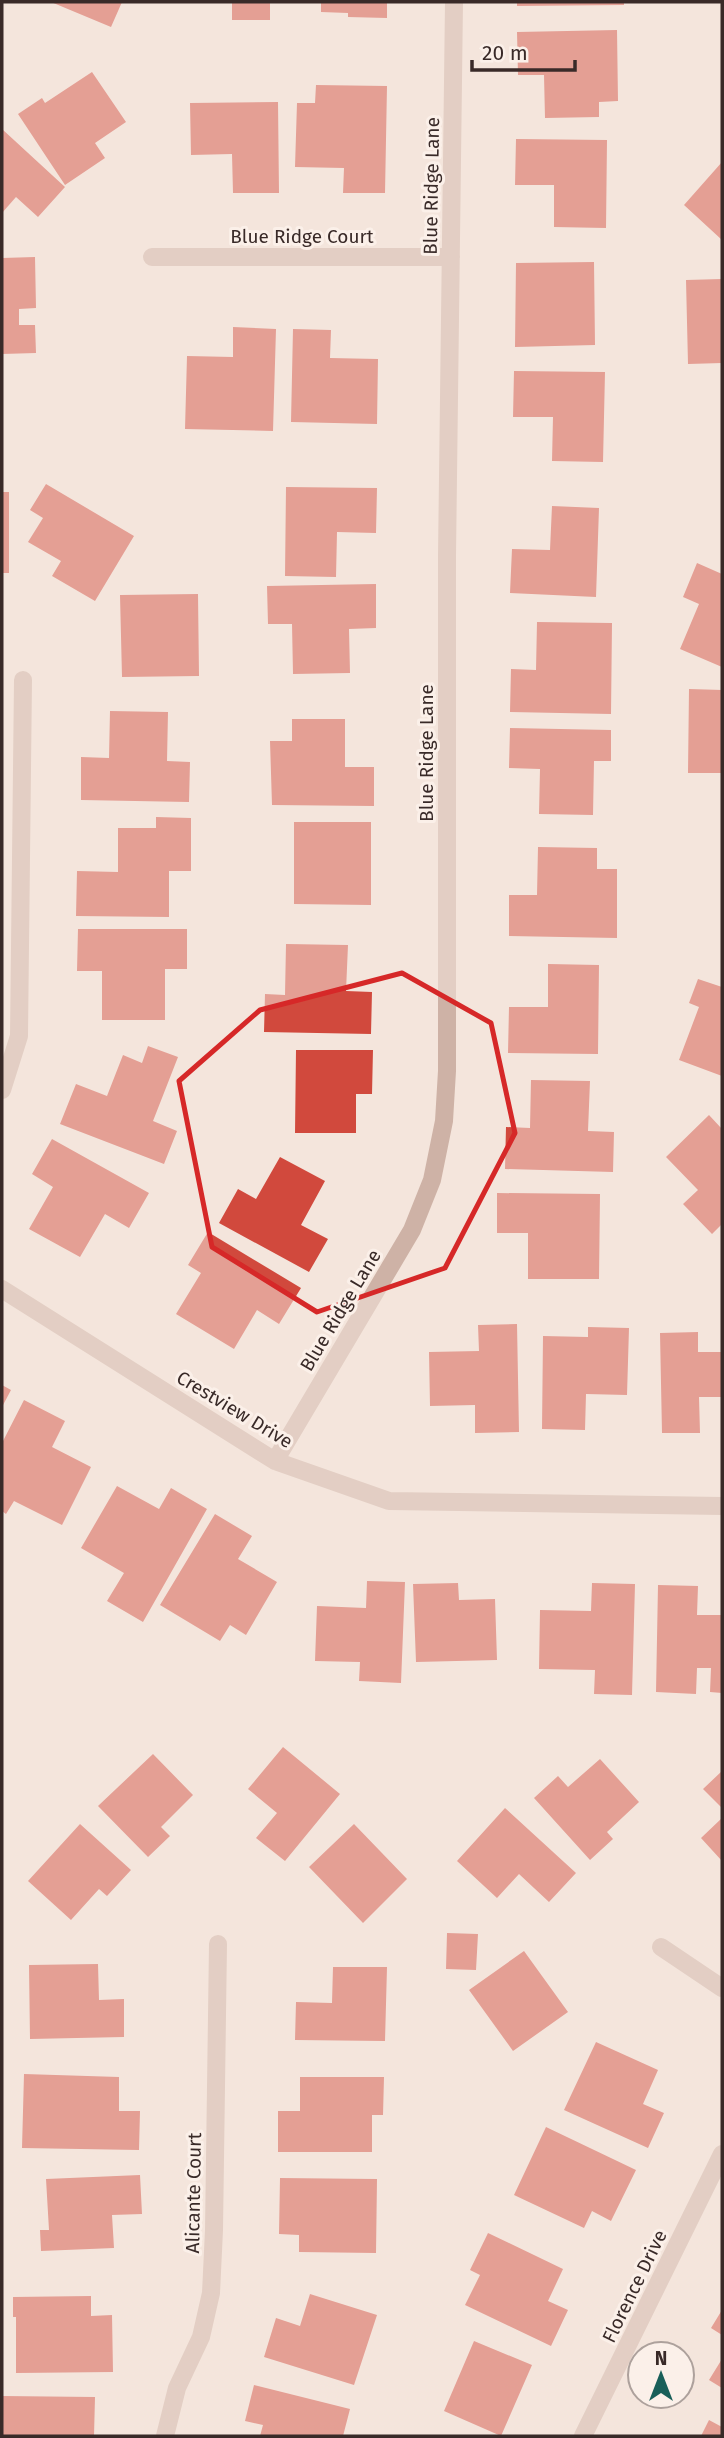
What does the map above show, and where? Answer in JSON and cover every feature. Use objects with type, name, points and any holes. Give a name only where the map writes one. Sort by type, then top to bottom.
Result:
[{"type":"street","name":"Blue Ridge Lane","points":[[275,1461],[412,1230],[432,1180],[444,1121],[447,1071],[447,556],[454,2]]},
{"type":"street","name":"Blue Ridge Court","points":[[152,257],[452,257]]},
{"type":"street","points":[[2,1090],[19,1036],[23,680]]},
{"type":"street","name":"Crestview Drive","points":[[2,1289],[275,1461],[389,1501],[722,1506]]},
{"type":"street","name":"Alicante Court","points":[[165,2436],[177,2388],[201,2337],[211,2293],[218,1944]]},
{"type":"street","points":[[662,1947],[722,1988]]},
{"type":"street","name":"Florence Drive","points":[[583,2436],[722,2154]]},
{"type":"highlighted area","points":[[402,973],[491,1023],[515,1133],[445,1268],[317,1312],[212,1247],[179,1081],[260,1010]]},
{"type":"building","points":[[51,2],[122,2],[111,27]]},
{"type":"building","points":[[232,2],[270,2],[270,20],[232,20]]},
{"type":"building","points":[[321,2],[387,2],[387,18],[348,17],[348,13],[321,12]]},
{"type":"building","points":[[517,2],[624,2],[624,5],[517,6]]},
{"type":"building","points":[[617,30],[618,101],[599,102],[599,117],[545,118],[544,75],[518,75],[517,32]]},
{"type":"building","points":[[92,72],[126,122],[95,143],[105,158],[65,185],[18,114],[42,98],[45,103]]},
{"type":"building","points":[[316,85],[387,86],[385,193],[343,193],[344,168],[295,167],[297,103],[315,103]]},
{"type":"building","points":[[278,102],[279,193],[233,193],[232,154],[191,155],[190,103]]},
{"type":"building","points":[[2,129],[65,187],[38,217],[16,197],[2,213]]},
{"type":"building","points":[[516,139],[607,140],[606,228],[554,227],[554,185],[515,185]]},
{"type":"building","points":[[722,162],[722,240],[684,205]]},
{"type":"building","points":[[35,257],[36,308],[19,309],[19,325],[35,325],[36,353],[2,354],[2,258]]},
{"type":"building","points":[[594,262],[595,345],[515,347],[516,263]]},
{"type":"building","points":[[722,279],[722,363],[688,364],[686,280]]},
{"type":"building","points":[[233,327],[276,329],[273,431],[185,429],[187,356],[233,357]]},
{"type":"building","points":[[293,329],[331,330],[330,358],[378,359],[377,424],[291,422]]},
{"type":"building","points":[[514,371],[605,372],[603,462],[552,461],[553,417],[513,417]]},
{"type":"building","points":[[46,484],[134,536],[95,601],[52,576],[61,561],[28,542],[43,518],[30,510]]},
{"type":"building","points":[[286,487],[377,488],[376,533],[337,532],[336,577],[285,576]]},
{"type":"building","points":[[2,492],[9,492],[9,573],[2,573]]},
{"type":"building","points":[[552,506],[599,508],[596,597],[510,593],[512,549],[550,550]]},
{"type":"building","points":[[697,563],[722,574],[722,667],[680,649],[699,604],[683,597]]},
{"type":"building","points":[[376,584],[376,628],[349,629],[350,673],[293,674],[292,624],[268,624],[267,586]]},
{"type":"building","points":[[198,594],[199,676],[122,677],[120,595]]},
{"type":"building","points":[[537,622],[612,623],[611,714],[510,712],[511,669],[536,670]]},
{"type":"building","points":[[689,689],[722,690],[722,773],[688,773]]},
{"type":"building","points":[[110,711],[168,712],[167,761],[190,762],[189,802],[81,800],[81,757],[109,758]]},
{"type":"building","points":[[292,719],[345,719],[345,767],[374,767],[374,806],[272,805],[270,741],[292,741]]},
{"type":"building","points":[[510,728],[611,730],[611,761],[594,761],[593,815],[539,814],[540,769],[509,768]]},
{"type":"building","points":[[156,817],[191,818],[191,871],[169,871],[169,917],[76,916],[77,871],[118,872],[118,828],[156,828]]},
{"type":"building","points":[[294,822],[371,822],[371,905],[294,904]]},
{"type":"building","points":[[538,847],[597,848],[597,869],[617,869],[617,938],[509,936],[509,895],[537,895]]},
{"type":"building","points":[[78,929],[187,929],[187,969],[165,969],[165,1020],[102,1020],[102,971],[77,971]]},
{"type":"building","points":[[286,944],[348,945],[346,991],[372,992],[371,1034],[264,1032],[265,994],[285,995]]},
{"type":"building","points":[[548,964],[599,965],[598,1054],[508,1053],[509,1007],[548,1007]]},
{"type":"building","points":[[698,979],[722,987],[722,1076],[679,1060],[699,1007],[689,1003]]},
{"type":"building","points":[[148,1046],[178,1057],[153,1121],[177,1131],[164,1164],[60,1124],[76,1084],[107,1096],[123,1055],[142,1063]]},
{"type":"building","points":[[296,1050],[373,1050],[372,1094],[356,1094],[356,1133],[295,1133]]},
{"type":"building","points":[[531,1080],[590,1081],[588,1131],[614,1132],[613,1172],[505,1169],[506,1127],[530,1128]]},
{"type":"building","points":[[709,1115],[722,1129],[722,1224],[712,1234],[683,1204],[698,1190],[666,1157]]},
{"type":"building","points":[[52,1139],[149,1193],[129,1228],[105,1214],[80,1257],[29,1229],[53,1187],[32,1174]]},
{"type":"building","points":[[280,1157],[325,1181],[301,1225],[328,1239],[309,1272],[219,1223],[238,1189],[256,1199]]},
{"type":"building","points":[[497,1193],[600,1194],[599,1279],[528,1279],[528,1233],[497,1233]]},
{"type":"building","points":[[208,1232],[301,1288],[279,1324],[257,1310],[234,1349],[176,1314],[201,1273],[188,1265]]},
{"type":"building","points":[[517,1324],[519,1432],[475,1433],[475,1405],[430,1406],[429,1352],[479,1351],[478,1325]]},
{"type":"building","points":[[588,1327],[629,1328],[627,1395],[586,1394],[585,1430],[542,1429],[543,1336],[588,1337]]},
{"type":"building","points":[[698,1332],[698,1352],[722,1352],[722,1397],[699,1397],[700,1433],[662,1433],[660,1333]]},
{"type":"building","points":[[2,1385],[11,1390],[2,1407]]},
{"type":"building","points":[[24,1400],[65,1421],[52,1447],[91,1467],[62,1525],[14,1501],[6,1514],[2,1511],[2,1443]]},
{"type":"building","points":[[117,1486],[159,1509],[171,1488],[207,1509],[143,1622],[107,1601],[124,1573],[81,1548]]},
{"type":"building","points":[[215,1514],[252,1536],[238,1559],[277,1582],[246,1635],[230,1625],[220,1641],[160,1605]]},
{"type":"building","points":[[367,1581],[405,1582],[401,1683],[359,1681],[360,1662],[315,1661],[317,1606],[366,1608]]},
{"type":"building","points":[[458,1583],[459,1600],[495,1599],[497,1660],[416,1662],[413,1584]]},
{"type":"building","points":[[592,1583],[635,1584],[632,1695],[594,1694],[595,1670],[539,1669],[540,1610],[591,1611]]},
{"type":"building","points":[[658,1585],[698,1586],[697,1615],[722,1615],[722,1693],[710,1692],[711,1668],[697,1668],[696,1694],[656,1692]]},
{"type":"building","points":[[283,1747],[340,1794],[285,1861],[256,1838],[277,1813],[248,1789]]},
{"type":"building","points":[[153,1754],[193,1795],[161,1827],[170,1836],[148,1857],[98,1806]]},
{"type":"building","points":[[600,1759],[639,1802],[607,1832],[613,1839],[590,1860],[534,1798],[558,1776],[568,1787]]},
{"type":"building","points":[[722,1771],[722,1808],[703,1789]]},
{"type":"building","points":[[505,1808],[576,1873],[549,1902],[519,1874],[497,1898],[457,1861]]},
{"type":"building","points":[[722,1818],[722,1861],[701,1838]]},
{"type":"building","points":[[80,1824],[131,1870],[107,1896],[99,1889],[71,1920],[28,1881]]},
{"type":"building","points":[[354,1824],[407,1879],[363,1923],[309,1867]]},
{"type":"building","points":[[447,1933],[478,1934],[476,1970],[446,1969]]},
{"type":"building","points":[[524,1951],[568,2012],[513,2051],[469,1990]]},
{"type":"building","points":[[98,1964],[99,2000],[124,1999],[124,2037],[30,2039],[29,1965]]},
{"type":"building","points":[[333,1967],[387,1967],[385,2041],[295,2040],[296,2002],[332,2003]]},
{"type":"building","points":[[596,2042],[658,2070],[643,2104],[664,2113],[648,2148],[564,2110]]},
{"type":"building","points":[[24,2074],[119,2077],[119,2111],[140,2111],[139,2150],[22,2148]]},
{"type":"building","points":[[300,2077],[384,2077],[383,2115],[372,2115],[372,2152],[278,2152],[278,2111],[300,2111]]},
{"type":"building","points":[[546,2127],[636,2170],[611,2221],[592,2211],[584,2228],[514,2195]]},
{"type":"building","points":[[140,2175],[142,2214],[112,2215],[114,2248],[41,2251],[40,2230],[49,2230],[46,2179]]},
{"type":"building","points":[[280,2178],[377,2179],[376,2253],[299,2252],[299,2235],[279,2234]]},
{"type":"building","points":[[488,2233],[563,2269],[548,2301],[568,2310],[551,2346],[465,2305],[480,2275],[470,2270]]},
{"type":"building","points":[[310,2294],[377,2315],[354,2385],[264,2357],[276,2318],[300,2326]]},
{"type":"building","points":[[91,2296],[91,2316],[112,2315],[113,2372],[16,2373],[16,2317],[13,2317],[13,2297]]},
{"type":"building","points":[[722,2310],[722,2335],[711,2328]]},
{"type":"building","points":[[474,2341],[532,2365],[501,2436],[444,2411]]},
{"type":"building","points":[[722,2359],[722,2388],[709,2380]]},
{"type":"building","points":[[254,2385],[350,2409],[343,2436],[260,2436],[263,2425],[245,2421]]},
{"type":"building","points":[[2,2396],[95,2397],[94,2436],[2,2436]]},
{"type":"building","points":[[709,2420],[722,2427],[722,2436],[701,2436]]}]
